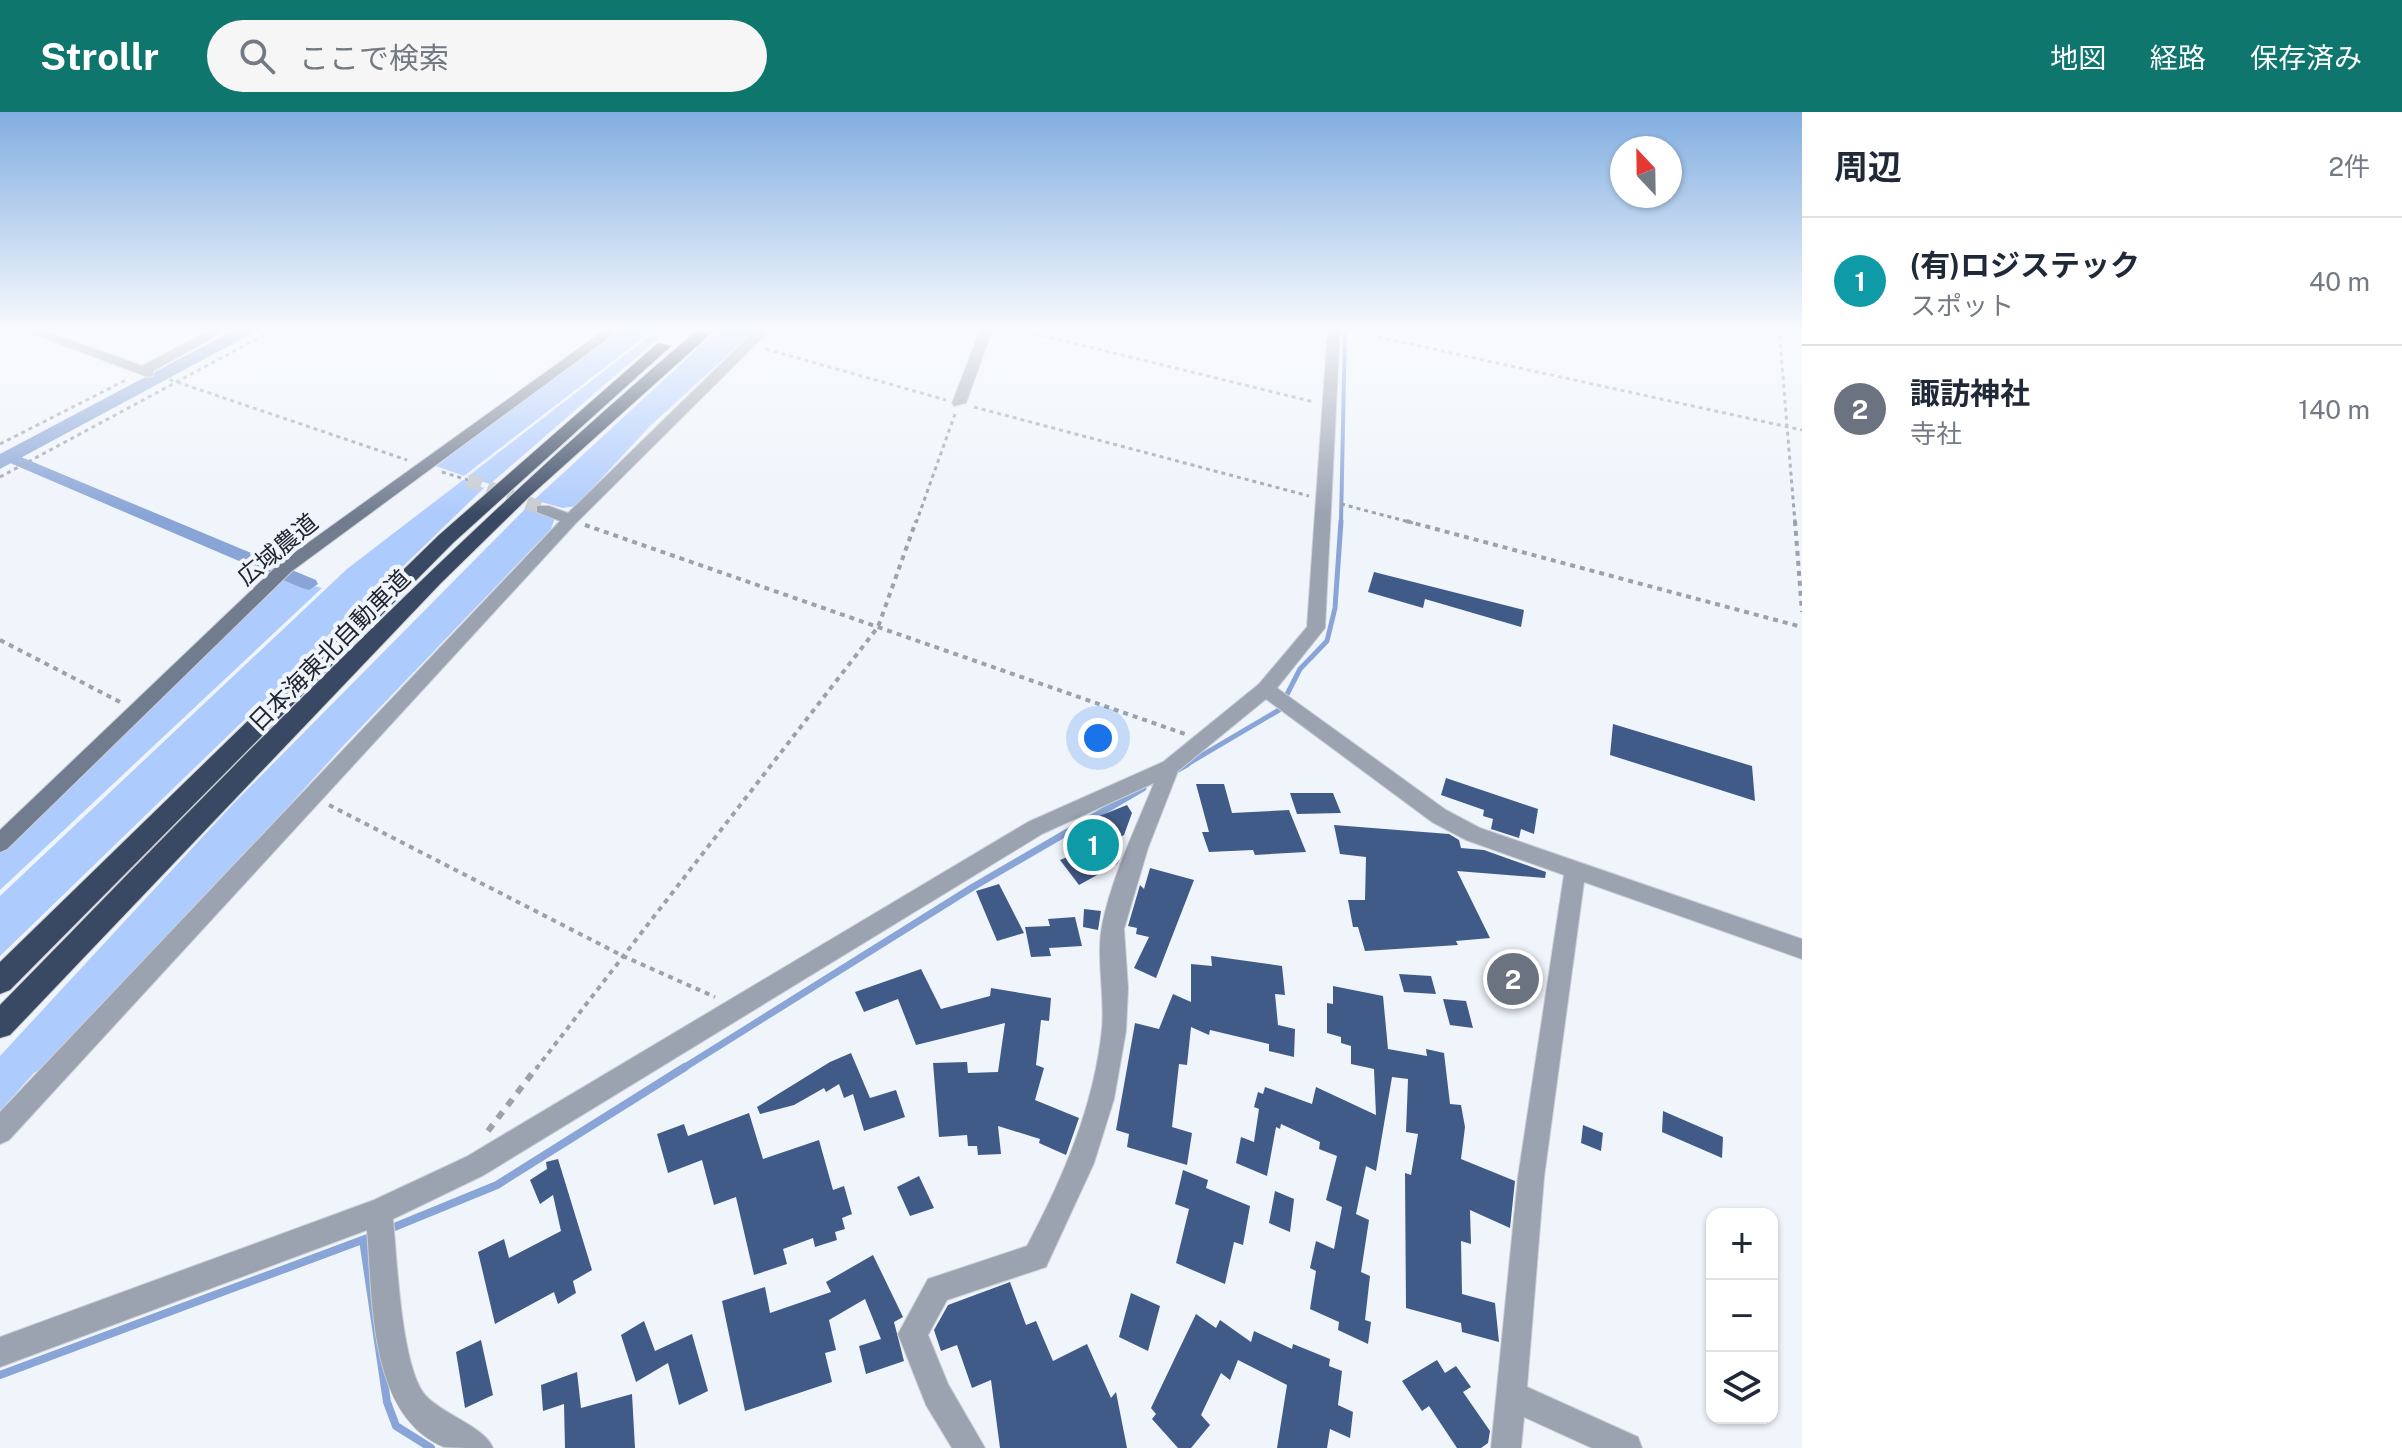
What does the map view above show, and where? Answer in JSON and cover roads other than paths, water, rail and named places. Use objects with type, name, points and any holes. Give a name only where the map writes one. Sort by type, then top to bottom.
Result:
[{"type":"highway","name":"日本海東北自動車道","points":[[0,981],[446,539],[614,390]]},
{"type":"highway","name":"日本海東北自動車道","points":[[0,1025],[391,623],[541,478],[640,390]]},
{"type":"street","name":"広域農道","points":[[0,843],[286,567],[530,390]]},
{"type":"street","points":[[0,1131],[570,520],[701,390]]},
{"type":"street","points":[[959,403],[964,390]]},
{"type":"street","points":[[0,1352],[379,1212],[475,1166],[1035,828],[1170,767],[1266,689],[1316,628],[1329,390]]},
{"type":"street","points":[[543,509],[570,520]]},
{"type":"street","points":[[1266,689],[1439,816],[1473,834],[1802,949]]},
{"type":"street","points":[[970,1448],[937,1394],[913,1334],[938,1289],[1036,1257],[1070,1195],[1098,1120],[1112,1039],[1116,995],[1112,930],[1170,767]]},
{"type":"street","points":[[1506,1448],[1531,1177],[1575,871]]},
{"type":"street","points":[[379,1212],[395,1351],[407,1397],[431,1423],[478,1448]]},
{"type":"street","points":[[1509,1395],[1627,1448]]},
{"type":"waterway","points":[[1341,523],[1344,390]]},
{"type":"waterway","points":[[9,457],[309,584]]},
{"type":"waterway","points":[[1184,766],[1279,710],[1300,669],[1327,641],[1335,608],[1341,521]]},
{"type":"waterway","points":[[1178,769],[1187,764]]},
{"type":"waterway","points":[[682,1069],[973,887],[1143,788]]},
{"type":"waterway","points":[[387,1230],[497,1185],[685,1067]]},
{"type":"waterway","points":[[0,1375],[373,1236]]},
{"type":"waterway","points":[[363,1240],[387,1402],[396,1426],[431,1448]]},
{"type":"tunnel","points":[[468,480],[543,509]]},
{"type":"place","name":"(有)ロジステック","points":[[1093,845]]},
{"type":"place","name":"諏訪神社","points":[[1513,979]]}]
